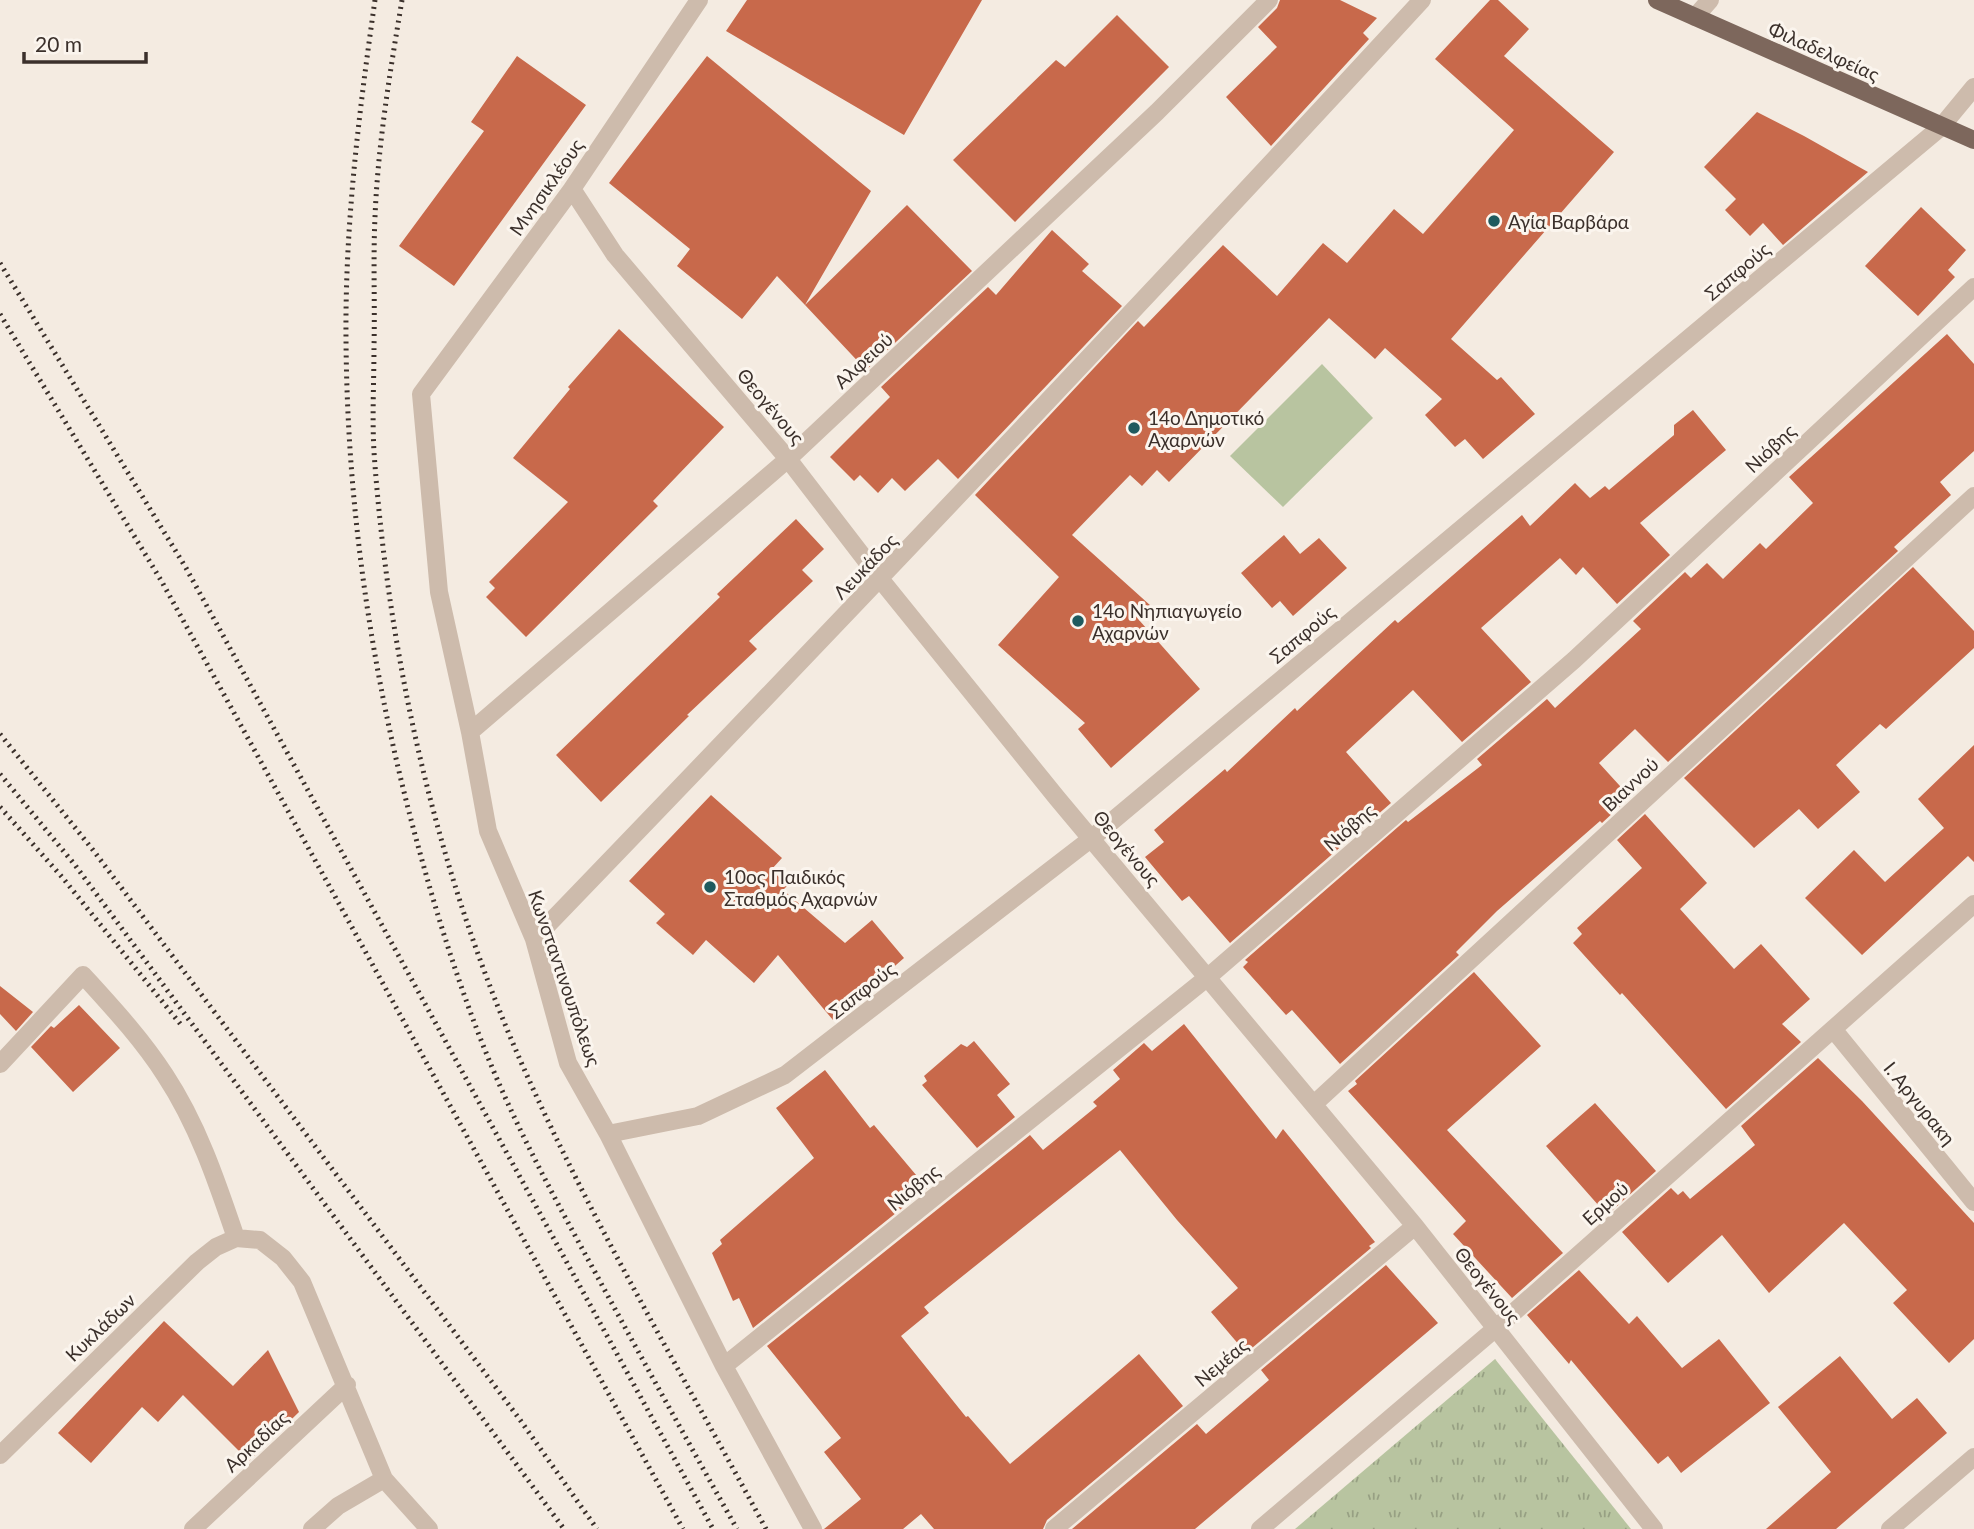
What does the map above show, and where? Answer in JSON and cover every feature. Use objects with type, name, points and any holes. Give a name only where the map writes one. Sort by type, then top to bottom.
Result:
[{"type":"main road","name":"Φιλαδελφείας","points":[[1657,0],[1974,140]]},
{"type":"street","name":"Μνησικλέους","points":[[421,394],[572,190],[699,0]]},
{"type":"street","name":"Αλφειού","points":[[470,732],[788,459],[1157,112],[1269,0]]},
{"type":"street","name":"Λευκάδος","points":[[534,939],[881,580],[1422,0]]},
{"type":"street","points":[[1695,17],[1710,0]]},
{"type":"street","name":"Σαπφούς","points":[[608,1133],[698,1116],[785,1075],[1092,838],[1941,127],[1974,87]]},
{"type":"street","name":"Θεογένους","points":[[572,190],[615,255],[788,459],[881,580],[1415,1226],[1654,1529]]},
{"type":"street","name":"Νιόβης","points":[[724,1366],[1208,977],[1574,660],[1974,286]]},
{"type":"street","name":"Κωνσταντινουπόλεως","points":[[421,394],[439,592],[470,732],[488,831],[534,939],[568,1063],[608,1133],[724,1366],[813,1529]]},
{"type":"street","name":"Βιαννού","points":[[1314,1104],[1974,496]]},
{"type":"street","name":"Ερμού","points":[[1260,1529],[1496,1328],[1974,904]]},
{"type":"street","points":[[0,1064],[83,975],[137,1036],[166,1076],[189,1116],[210,1163],[236,1238],[260,1240],[282,1258],[302,1282],[384,1479],[429,1529]]},
{"type":"street","name":"Ι. Αργυρακη","points":[[1833,1029],[1974,1202]]},
{"type":"street","name":"Νεμέας","points":[[1054,1529],[1415,1226]]},
{"type":"street","name":"Κυκλάδων","points":[[0,1455],[197,1262],[216,1247],[236,1238]]},
{"type":"street","name":"Αρκαδίας","points":[[194,1529],[347,1385]]},
{"type":"street","points":[[1891,1529],[1974,1457]]},
{"type":"street","points":[[312,1529],[338,1506],[384,1479]]},
{"type":"green space","points":[[1322,364],[1373,418],[1283,507],[1230,456]]},
{"type":"green space","points":[[1495,1359],[1631,1529],[1295,1529]]},
{"type":"building","points":[[747,0],[982,0],[904,135],[726,31]]},
{"type":"building","points":[[1280,0],[1340,0],[1377,18],[1363,33],[1369,39],[1271,146],[1226,97],[1277,47],[1258,27],[1277,8]]},
{"type":"building","points":[[1490,0],[1498,0],[1529,29],[1504,56],[1614,152],[1451,339],[1497,380],[1501,377],[1535,414],[1483,459],[1465,439],[1455,447],[1425,415],[1442,399],[1385,348],[1375,359],[1329,318],[1169,482],[1157,470],[1142,486],[1130,475],[1072,535],[1151,606],[1139,620],[1200,689],[1111,768],[1078,729],[1085,723],[998,645],[1059,577],[975,495],[1138,321],[1144,327],[1223,245],[1277,296],[1323,243],[1347,263],[1394,209],[1423,234],[1514,130],[1435,59]]},
{"type":"building","points":[[1117,15],[1169,67],[1015,222],[953,160],[1056,60],[1065,67]]},
{"type":"building","points":[[517,56],[586,105],[454,286],[399,246],[484,131],[471,122]]},
{"type":"building","points":[[707,56],[871,191],[805,305],[777,276],[742,319],[677,266],[690,249],[609,183]]},
{"type":"building","points":[[1757,112],[1868,172],[1783,245],[1763,223],[1750,236],[1725,210],[1736,199],[1704,167]]},
{"type":"building","points":[[907,205],[972,271],[866,370],[805,305]]},
{"type":"building","points":[[1921,207],[1966,250],[1948,270],[1955,277],[1918,316],[1865,266]]},
{"type":"building","points":[[1052,230],[1089,264],[1082,271],[1122,306],[958,479],[938,459],[905,491],[892,478],[878,493],[860,475],[854,481],[830,457],[890,397],[881,387],[988,287],[996,295]]},
{"type":"building","points":[[619,329],[724,427],[653,501],[658,506],[526,637],[486,597],[495,588],[489,582],[568,502],[513,458],[570,389],[568,387]]},
{"type":"building","points":[[1947,334],[1974,364],[1974,451],[1940,482],[1951,495],[1894,547],[1898,551],[1668,762],[1635,729],[1599,763],[1630,797],[1497,911],[1456,952],[1459,955],[1340,1064],[1292,1010],[1286,1015],[1243,967],[1248,962],[1245,960],[1406,820],[1408,822],[1482,765],[1477,759],[1547,699],[1555,708],[1641,629],[1633,621],[1685,572],[1691,578],[1707,563],[1723,579],[1760,543],[1766,549],[1813,503],[1789,477]]},
{"type":"building","points":[[1693,410],[1726,450],[1640,523],[1670,555],[1617,604],[1583,567],[1576,575],[1560,558],[1481,628],[1531,682],[1462,742],[1413,690],[1346,752],[1391,803],[1230,943],[1189,896],[1182,901],[1145,857],[1164,842],[1154,830],[1225,769],[1227,772],[1395,620],[1398,623],[1522,515],[1530,526],[1575,483],[1590,498],[1605,486],[1609,490],[1674,435],[1674,425]]},
{"type":"building","points":[[796,519],[824,549],[802,570],[813,581],[749,641],[757,649],[601,802],[556,755],[720,597],[717,594]]},
{"type":"building","points":[[1284,535],[1300,554],[1319,538],[1347,568],[1293,616],[1280,601],[1272,608],[1241,573]]},
{"type":"building","points":[[1913,567],[1974,631],[1974,648],[1886,729],[1880,724],[1836,765],[1860,792],[1818,829],[1799,809],[1754,848],[1684,778]]},
{"type":"building","points":[[1974,745],[1974,862],[1968,856],[1862,955],[1805,898],[1854,850],[1885,882],[1944,828],[1918,799]]},
{"type":"building","name":"10ος Παιδικός Σταθμός Αχαρνών","points":[[711,795],[782,858],[771,870],[788,885],[783,890],[845,943],[872,920],[904,958],[833,1020],[778,955],[754,983],[706,940],[693,955],[656,923],[665,914],[629,881]]},
{"type":"building","points":[[1645,814],[1707,883],[1680,909],[1734,969],[1761,944],[1810,999],[1782,1024],[1801,1042],[1726,1109],[1622,993],[1620,995],[1573,943],[1582,934],[1577,928],[1642,868],[1617,840]]},
{"type":"building","points":[[1474,972],[1541,1046],[1447,1130],[1563,1253],[1512,1298],[1453,1234],[1466,1221],[1348,1091],[1357,1084],[1355,1081]]},
{"type":"building","points":[[0,986],[33,1012],[16,1031],[0,1014]]},
{"type":"building","points":[[79,1005],[120,1048],[73,1092],[31,1047],[51,1026],[54,1028]]},
{"type":"building","points":[[1184,1024],[1276,1139],[1283,1129],[1375,1242],[1369,1246],[1371,1248],[1246,1353],[1211,1312],[1238,1288],[1177,1220],[1120,1150],[924,1307],[929,1313],[901,1336],[966,1417],[968,1416],[1010,1464],[1139,1354],[1183,1406],[1047,1520],[1043,1529],[934,1529],[921,1514],[903,1529],[824,1529],[861,1499],[824,1452],[841,1438],[767,1346],[1030,1135],[1043,1150],[1097,1106],[1093,1102],[1120,1079],[1113,1070],[1144,1043],[1152,1051]]},
{"type":"building","points":[[974,1041],[1010,1084],[997,1095],[1015,1117],[977,1148],[922,1085],[927,1081],[924,1076],[961,1044],[967,1047]]},
{"type":"building","points":[[1818,1058],[1862,1101],[1974,1223],[1974,1339],[1949,1363],[1893,1303],[1907,1290],[1844,1223],[1769,1293],[1722,1235],[1668,1283],[1622,1232],[1671,1188],[1678,1195],[1683,1191],[1690,1199],[1755,1145],[1741,1126]]},
{"type":"building","points":[[825,1070],[870,1128],[874,1125],[927,1188],[753,1328],[739,1298],[733,1301],[712,1253],[722,1244],[720,1240],[814,1158],[776,1108]]},
{"type":"building","points":[[1595,1103],[1656,1171],[1607,1215],[1546,1146]]},
{"type":"building","points":[[1386,1265],[1438,1323],[1195,1529],[1072,1529],[1197,1424],[1206,1434],[1269,1380],[1261,1370]]},
{"type":"building","points":[[1579,1270],[1629,1324],[1637,1316],[1682,1368],[1719,1339],[1770,1403],[1681,1473],[1668,1456],[1658,1464],[1571,1360],[1569,1364],[1527,1315]]},
{"type":"building","points":[[164,1321],[233,1386],[268,1350],[299,1412],[249,1461],[183,1395],[158,1422],[142,1407],[91,1463],[58,1433]]},
{"type":"building","points":[[1840,1356],[1892,1419],[1917,1398],[1947,1433],[1836,1529],[1766,1529],[1831,1472],[1778,1407]]},
{"type":"railway","points":[[375,0],[359,126],[348,253],[347,402],[365,592],[401,780],[425,872],[453,962],[508,1104],[570,1226],[737,1529]]},
{"type":"railway","points":[[402,0],[385,108],[377,190],[373,439],[381,531],[392,611],[422,768],[467,922],[525,1071],[610,1245],[766,1529]]},
{"type":"railway","points":[[0,263],[186,568],[713,1529]]},
{"type":"railway","points":[[0,314],[162,582],[683,1529]]},
{"type":"railway","points":[[0,734],[93,850],[518,1417],[597,1529]]},
{"type":"railway","points":[[0,774],[75,865],[564,1529]]},
{"type":"railway","points":[[0,807],[62,877],[182,1026]]},
{"type":"place","name":"Αγία Βαρβάρα","points":[[1494,221]]},
{"type":"place","name":"14ο Δημοτικό Αχαρνών","points":[[1134,428]]},
{"type":"place","name":"14ο Νηπιαγωγείο Αχαρνών","points":[[1078,621]]},
{"type":"place","name":"10ος Παιδικός Σταθμός Αχαρνών","points":[[710,887]]}]
